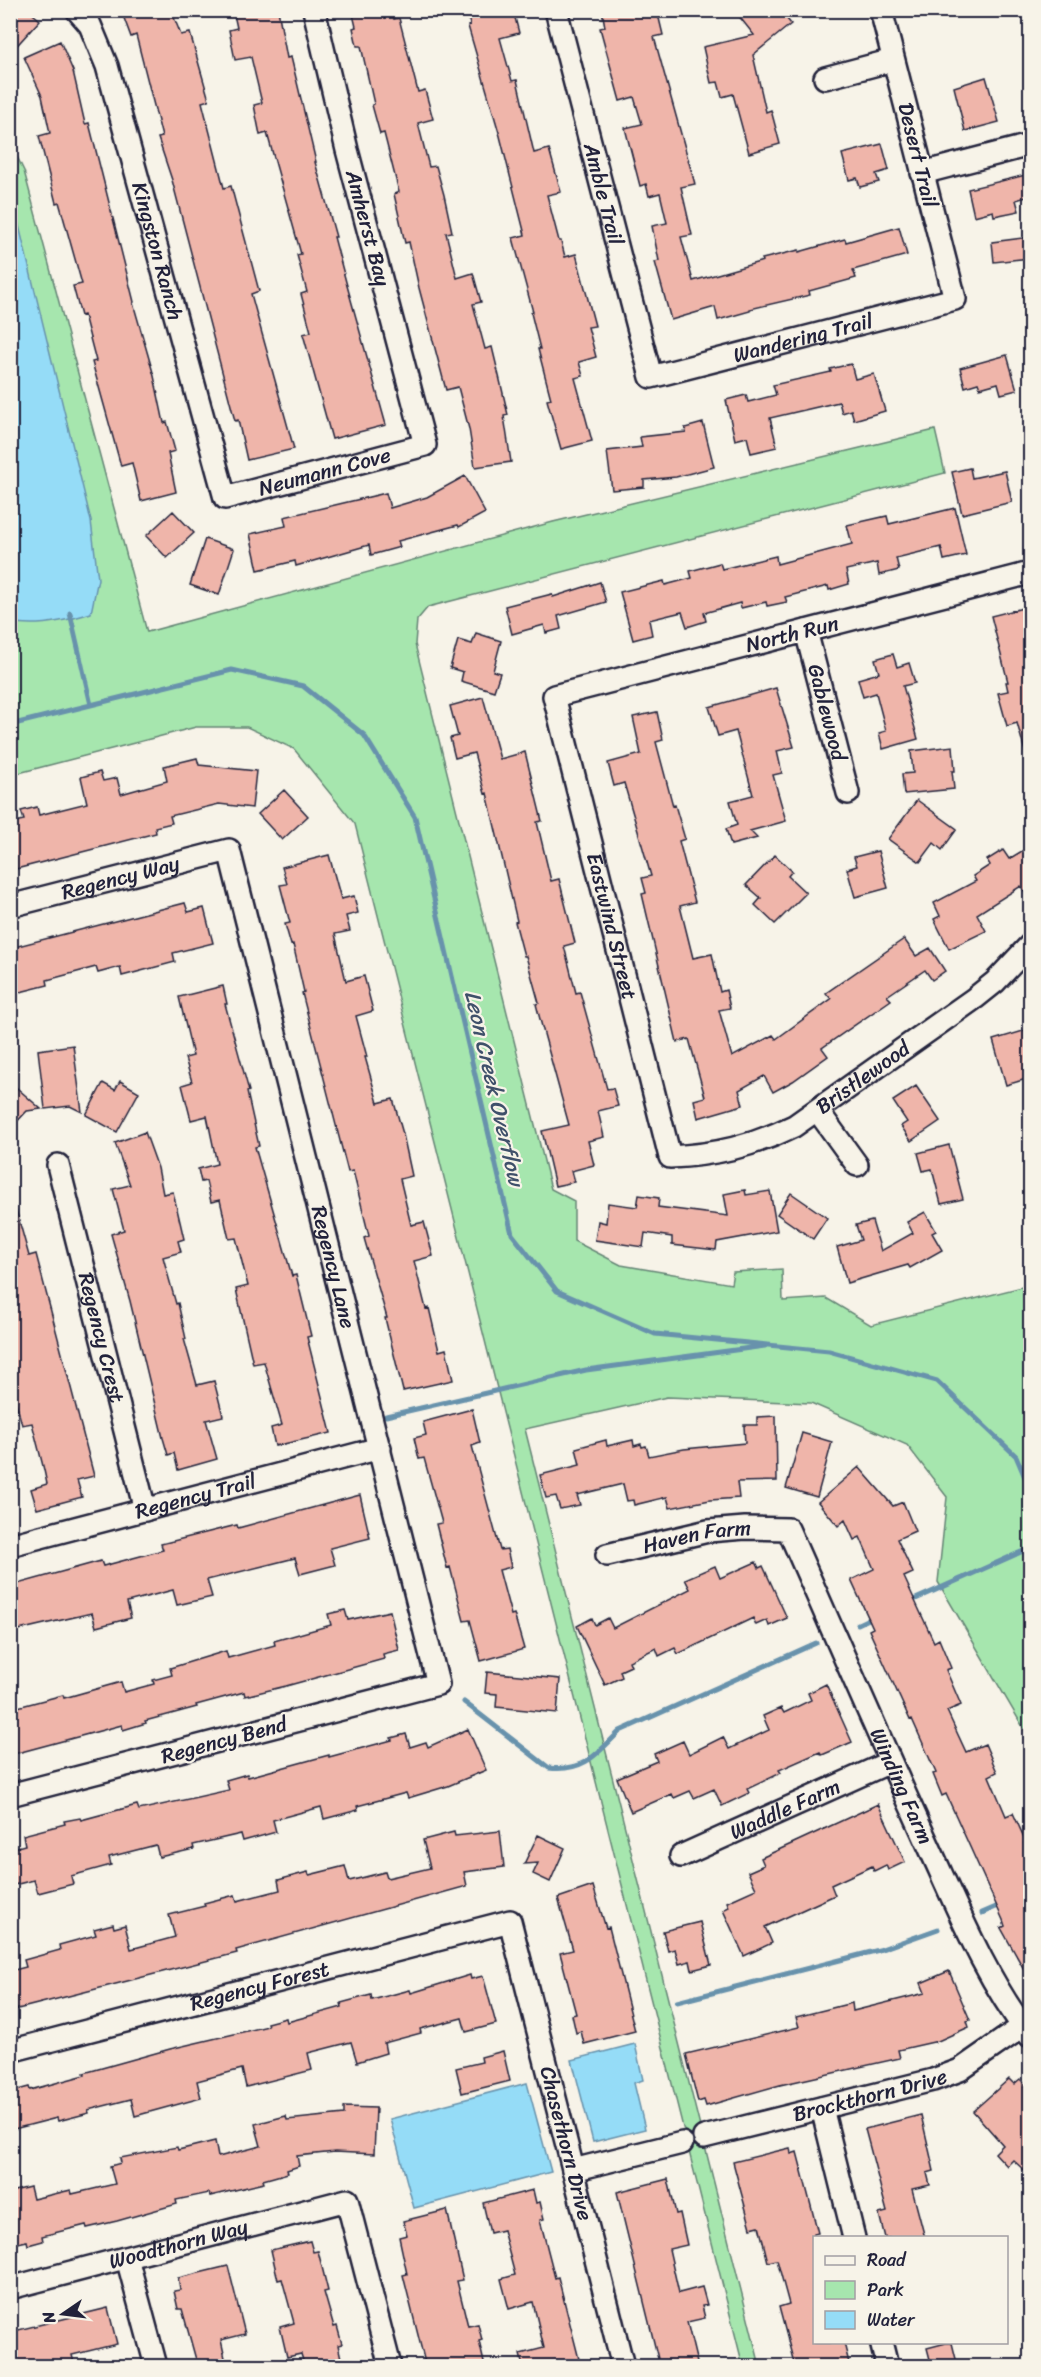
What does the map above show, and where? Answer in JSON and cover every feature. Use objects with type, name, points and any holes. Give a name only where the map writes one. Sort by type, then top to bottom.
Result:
[{"type":"street","name":"Kingston Ranch","points":[[77,10],[90,25],[107,66],[225,498]]},
{"type":"street","name":"Amherst Bay","points":[[314,10],[347,150],[425,445]]},
{"type":"street","name":"Amble Trail","points":[[556,10],[651,377]]},
{"type":"street","name":"Desert Trail","points":[[881,10],[955,299]]},
{"type":"street","points":[[825,78],[893,60]]},
{"type":"street","points":[[922,172],[1030,145]]},
{"type":"street","name":"Wandering Trail","points":[[651,377],[955,299]]},
{"type":"street","name":"Neumann Cove","points":[[225,498],[425,445]]},
{"type":"street","name":"North Run","points":[[554,696],[1030,573]]},
{"type":"street","name":"Gablewood","points":[[806,631],[848,793]]},
{"type":"street","name":"Eastwind Street","points":[[554,696],[670,1157]]},
{"type":"street","name":"Regency Way","points":[[10,906],[229,850]]},
{"type":"street","name":"Regency Lane","points":[[229,850],[438,1684]]},
{"type":"street","name":"Bristlewood","points":[[670,1157],[697,1156],[747,1146],[794,1126],[975,998],[995,982],[1030,945]]},
{"type":"street","points":[[818,1111],[857,1165]]},
{"type":"street","name":"Regency Crest","points":[[58,1165],[144,1510]]},
{"type":"street","name":"Regency Trail","points":[[10,1545],[380,1448]]},
{"type":"street","name":"Haven Farm","points":[[607,1555],[708,1531],[745,1528],[788,1529]]},
{"type":"street","name":"Winding Farm","points":[[788,1529],[890,1762],[988,1971],[1027,2031]]},
{"type":"street","name":"Regency Bend","points":[[10,1795],[438,1684]]},
{"type":"street","name":"Waddle Farm","points":[[681,1856],[890,1762]]},
{"type":"street","name":"Regency Forest","points":[[10,2051],[510,1921]]},
{"type":"street","name":"Chasethorn Drive","points":[[510,1921],[623,2367]]},
{"type":"street","name":"Brockthorn Drive","points":[[704,2137],[933,2080],[960,2070],[1027,2031]]},
{"type":"street","points":[[822,2108],[854,2236]]},
{"type":"street","points":[[573,2170],[682,2142]]},
{"type":"street","name":"Woodthorn Way","points":[[10,2288],[347,2200],[390,2367]]},
{"type":"street","points":[[127,2258],[156,2367]]},
{"type":"street","points":[[881,2344],[887,2367]]},
{"type":"green space","points":[[10,142],[24,171],[147,632],[553,522],[935,430],[945,473],[428,607],[417,620],[415,644],[551,1189],[574,1201],[574,1241],[621,1265],[731,1284],[733,1272],[782,1269],[783,1301],[826,1298],[871,1325],[1030,1285],[1030,1739],[938,1582],[947,1497],[907,1445],[811,1403],[667,1397],[525,1429],[760,2366],[743,2366],[355,824],[294,749],[247,727],[196,727],[11,775]]},
{"type":"water","points":[[11,193],[91,521],[98,579],[91,613],[41,624],[11,622]]},
{"type":"water","points":[[635,2044],[643,2080],[634,2083],[645,2129],[593,2142],[572,2060]]},
{"type":"water","points":[[527,2083],[551,2172],[414,2208],[390,2119]]},
{"type":"building","points":[[10,10],[28,10],[40,20],[10,53]]},
{"type":"building","points":[[121,10],[171,10],[181,35],[190,33],[209,100],[202,102],[224,188],[231,186],[259,291],[251,294],[294,449],[247,460],[172,180],[158,138],[162,137],[136,35],[131,37]]},
{"type":"building","points":[[233,10],[278,10],[287,58],[291,57],[315,162],[336,237],[334,237],[386,425],[332,439],[303,334],[311,332],[301,294],[307,292],[297,255],[301,254],[267,133],[260,135],[254,105],[262,103],[251,57],[235,60],[229,30],[237,28]]},
{"type":"building","points":[[352,10],[392,10],[394,19],[399,18],[418,92],[425,90],[433,119],[418,123],[429,167],[436,166],[444,195],[452,232],[446,233],[457,278],[473,273],[481,302],[473,304],[485,349],[492,347],[499,376],[508,415],[504,416],[511,462],[475,467],[469,429],[458,387],[446,390],[409,242],[405,243],[394,194],[399,192],[384,133],[380,134],[372,105],[374,104],[361,46],[357,46],[353,28],[356,27]]},
{"type":"building","points":[[467,10],[513,10],[519,33],[500,38],[512,81],[517,80],[534,153],[549,149],[561,192],[547,195],[565,257],[576,254],[595,326],[588,327],[596,357],[579,362],[583,376],[575,378],[592,441],[561,449],[547,400],[551,399],[538,349],[540,349],[531,313],[533,312],[513,238],[525,235],[500,136],[468,26],[470,25]]},
{"type":"building","points":[[602,10],[657,10],[663,35],[654,37],[695,184],[681,187],[692,235],[681,237],[693,281],[763,261],[762,259],[799,250],[799,252],[845,239],[846,242],[899,227],[907,255],[853,270],[856,278],[809,291],[810,295],[750,309],[750,311],[718,320],[715,307],[671,320],[655,262],[659,261],[652,226],[667,223],[660,193],[649,196],[646,184],[640,186],[625,128],[642,124],[634,97],[620,101],[600,28],[605,27]]},
{"type":"building","points":[[734,10],[780,10],[791,24],[753,55],[766,112],[771,110],[780,144],[749,153],[733,94],[722,97],[718,82],[711,83],[703,47],[754,35]]},
{"type":"building","points":[[60,41],[73,71],[85,124],[89,123],[164,423],[167,422],[175,451],[168,453],[176,492],[141,501],[132,463],[121,466],[92,362],[96,361],[84,315],[81,316],[73,286],[82,284],[59,202],[56,203],[39,136],[50,133],[42,96],[24,57]]},
{"type":"building","points":[[986,77],[999,122],[965,131],[954,87]]},
{"type":"building","points":[[882,144],[889,170],[876,174],[879,182],[860,187],[857,178],[849,180],[842,154]]},
{"type":"building","points":[[1030,174],[1030,196],[1016,200],[1019,211],[994,216],[993,211],[974,216],[968,189]]},
{"type":"building","points":[[1030,237],[1030,258],[994,262],[992,242]]},
{"type":"building","points":[[1007,355],[1017,390],[1001,394],[998,383],[980,388],[978,383],[965,387],[960,368]]},
{"type":"building","points":[[851,364],[855,379],[874,374],[885,411],[854,420],[851,410],[842,413],[839,402],[770,418],[777,447],[751,453],[747,437],[735,440],[726,400],[746,395],[748,402],[776,395],[773,385],[831,372],[830,369]]},
{"type":"building","points":[[703,423],[714,467],[676,477],[644,480],[644,487],[612,490],[607,451],[642,447],[640,437],[686,432],[685,428]]},
{"type":"building","points":[[970,468],[972,478],[1005,471],[1012,502],[962,514],[952,472]]},
{"type":"building","points":[[465,476],[485,513],[459,527],[458,525],[398,541],[400,547],[371,555],[369,545],[296,566],[295,561],[258,570],[250,534],[286,526],[284,517],[386,493],[390,508],[427,497]]},
{"type":"building","points":[[955,508],[966,555],[944,560],[941,547],[896,558],[899,570],[879,575],[877,563],[846,570],[849,584],[829,590],[828,586],[785,597],[787,602],[767,606],[766,602],[741,608],[740,603],[704,613],[706,621],[687,627],[682,612],[649,620],[652,635],[633,640],[620,592],[664,581],[665,585],[692,578],[690,571],[720,563],[722,569],[776,556],[777,564],[852,544],[847,525],[887,516],[889,524]]},
{"type":"building","points":[[173,511],[194,533],[167,558],[146,536]]},
{"type":"building","points":[[205,539],[234,549],[219,595],[190,585]]},
{"type":"building","points":[[600,582],[606,602],[558,616],[561,629],[546,633],[544,625],[512,634],[505,606],[552,594],[553,597]]},
{"type":"building","points":[[1027,607],[1030,621],[1030,659],[1024,660],[1030,685],[1030,755],[1026,755],[1017,723],[1007,726],[998,693],[1008,691],[1006,682],[1008,682],[991,616]]},
{"type":"building","points":[[476,633],[501,641],[493,671],[500,673],[494,691],[461,681],[463,672],[450,668],[458,640],[472,644]]},
{"type":"building","points":[[893,654],[897,667],[909,663],[915,683],[903,686],[918,739],[883,749],[879,733],[886,731],[876,693],[863,697],[858,679],[879,673],[875,659]]},
{"type":"building","points":[[776,688],[794,747],[777,751],[782,773],[773,775],[786,821],[750,831],[757,838],[731,845],[726,829],[737,825],[730,801],[753,795],[736,731],[718,736],[709,707]]},
{"type":"building","points":[[483,697],[500,759],[525,752],[542,821],[537,822],[551,881],[559,879],[575,943],[564,946],[576,993],[580,992],[607,1089],[613,1088],[618,1106],[598,1111],[604,1137],[588,1141],[594,1165],[571,1171],[574,1182],[555,1186],[542,1131],[569,1125],[536,1004],[539,1003],[515,922],[517,921],[487,793],[485,794],[474,753],[455,758],[450,738],[458,736],[450,706]]},
{"type":"building","points":[[657,712],[663,740],[656,742],[673,806],[675,805],[685,839],[679,841],[695,902],[680,906],[693,958],[712,954],[720,992],[726,990],[730,1008],[719,1010],[732,1057],[773,1035],[776,1039],[831,999],[826,993],[904,939],[916,956],[930,948],[945,971],[932,980],[925,970],[887,996],[891,1000],[822,1048],[828,1056],[793,1081],[773,1092],[764,1076],[739,1090],[743,1105],[698,1118],[694,1100],[705,1097],[689,1039],[677,1042],[642,894],[646,893],[642,878],[651,876],[624,783],[614,786],[608,763],[641,754],[633,717]]},
{"type":"building","points":[[953,746],[954,789],[904,794],[902,774],[913,773],[911,751]]},
{"type":"building","points":[[197,758],[199,765],[256,771],[252,808],[219,804],[170,816],[172,823],[155,827],[156,833],[16,869],[10,847],[10,823],[24,820],[21,811],[37,807],[39,815],[87,803],[81,777],[100,772],[103,781],[117,778],[121,794],[167,781],[164,766]]},
{"type":"building","points":[[284,790],[308,816],[282,840],[258,814]]},
{"type":"building","points":[[917,800],[957,829],[942,850],[934,843],[920,862],[888,839]]},
{"type":"building","points":[[1030,846],[1030,901],[1021,886],[977,914],[986,931],[949,949],[934,919],[940,916],[934,903],[976,881],[973,876],[990,865],[987,860],[1003,850],[1009,859]]},
{"type":"building","points":[[878,851],[888,888],[855,897],[847,869],[857,866],[854,857]]},
{"type":"building","points":[[329,855],[341,899],[354,896],[358,913],[346,916],[350,931],[335,934],[346,981],[364,976],[373,1011],[356,1016],[367,1057],[365,1057],[378,1103],[393,1099],[403,1134],[412,1176],[400,1179],[411,1225],[424,1222],[433,1256],[414,1261],[426,1309],[429,1308],[439,1351],[446,1349],[453,1380],[403,1391],[385,1318],[387,1318],[364,1238],[369,1236],[353,1171],[348,1172],[302,993],[304,992],[293,944],[291,945],[285,924],[290,923],[280,885],[287,884],[282,867]]},
{"type":"building","points":[[775,855],[792,871],[788,876],[806,893],[775,924],[755,905],[761,898],[746,885]]},
{"type":"building","points":[[185,903],[188,912],[204,908],[213,943],[173,953],[175,962],[122,976],[120,967],[98,973],[96,967],[47,980],[48,985],[16,993],[10,971],[10,948]]},
{"type":"building","points":[[223,986],[227,1004],[225,1004],[249,1091],[247,1092],[259,1146],[255,1147],[292,1276],[296,1275],[311,1336],[307,1337],[331,1433],[275,1446],[271,1428],[282,1425],[264,1362],[253,1364],[236,1289],[248,1286],[236,1238],[229,1239],[220,1200],[211,1202],[206,1181],[201,1182],[198,1169],[217,1164],[207,1116],[191,1120],[182,1085],[192,1082],[185,1058],[193,1056],[179,997]]},
{"type":"building","points":[[1030,1029],[1030,1078],[1006,1085],[993,1040]]},
{"type":"building","points":[[73,1045],[82,1112],[70,1106],[45,1109],[38,1050]]},
{"type":"building","points":[[120,1081],[139,1092],[117,1132],[86,1115],[103,1083],[115,1090]]},
{"type":"building","points":[[10,1082],[41,1109],[27,1111],[10,1129]]},
{"type":"building","points":[[916,1086],[940,1121],[911,1141],[901,1126],[907,1122],[893,1101]]},
{"type":"building","points":[[145,1132],[158,1168],[163,1194],[173,1192],[184,1239],[178,1241],[181,1252],[163,1257],[176,1304],[178,1303],[186,1339],[184,1339],[197,1385],[214,1381],[223,1416],[206,1420],[217,1459],[178,1470],[174,1453],[168,1455],[163,1438],[130,1301],[111,1234],[124,1230],[113,1189],[130,1185],[115,1143]]},
{"type":"building","points":[[949,1145],[963,1199],[941,1204],[932,1169],[923,1171],[918,1153]]},
{"type":"building","points":[[745,1190],[746,1195],[770,1191],[777,1231],[717,1242],[716,1250],[672,1245],[672,1237],[645,1233],[643,1247],[595,1240],[598,1221],[606,1223],[608,1203],[637,1207],[639,1195],[659,1198],[658,1207],[728,1216],[724,1194]]},
{"type":"building","points":[[791,1193],[827,1218],[813,1239],[777,1214]]},
{"type":"building","points":[[15,1206],[29,1256],[36,1254],[94,1476],[77,1480],[82,1497],[37,1509],[31,1489],[47,1484],[32,1423],[22,1425],[10,1369],[10,1304],[14,1303],[10,1290],[10,1207]]},
{"type":"building","points":[[925,1212],[936,1231],[932,1233],[942,1250],[910,1268],[908,1265],[847,1283],[837,1247],[861,1240],[856,1225],[872,1221],[881,1251],[913,1233],[907,1222]]},
{"type":"building","points":[[472,1409],[480,1443],[472,1446],[500,1550],[507,1549],[511,1567],[499,1570],[511,1615],[514,1614],[524,1649],[481,1661],[470,1620],[464,1621],[450,1567],[447,1568],[436,1524],[442,1523],[424,1458],[419,1459],[414,1438],[426,1435],[423,1422]]},
{"type":"building","points":[[776,1416],[777,1481],[737,1482],[739,1498],[710,1500],[670,1508],[667,1497],[634,1505],[633,1500],[627,1501],[623,1484],[577,1495],[580,1505],[560,1509],[556,1496],[546,1498],[540,1475],[580,1465],[576,1448],[606,1440],[607,1446],[633,1440],[634,1446],[641,1444],[642,1447],[646,1446],[649,1456],[684,1449],[745,1443],[744,1425],[757,1425],[757,1417]]},
{"type":"building","points":[[802,1433],[832,1442],[817,1497],[786,1488]]},
{"type":"building","points":[[859,1467],[893,1506],[903,1502],[915,1531],[897,1539],[913,1573],[904,1577],[934,1642],[939,1639],[951,1668],[946,1670],[961,1705],[947,1711],[966,1752],[985,1744],[997,1772],[989,1776],[1006,1816],[1013,1813],[1026,1842],[1024,1843],[1030,1856],[1030,1980],[1001,1928],[1005,1926],[1003,1920],[946,1794],[942,1796],[933,1774],[936,1773],[869,1630],[873,1628],[851,1580],[874,1569],[860,1537],[854,1540],[845,1520],[838,1526],[818,1502]]},
{"type":"building","points":[[360,1495],[370,1538],[330,1548],[335,1565],[300,1574],[295,1558],[207,1580],[212,1597],[177,1605],[173,1590],[127,1602],[131,1618],[96,1627],[92,1613],[10,1632],[10,1586],[101,1561],[103,1566],[163,1550],[161,1544],[237,1525],[238,1528]]},
{"type":"building","points":[[756,1562],[759,1568],[763,1566],[787,1618],[769,1626],[767,1620],[756,1625],[753,1618],[678,1654],[675,1648],[659,1656],[656,1648],[629,1661],[631,1666],[620,1671],[622,1677],[605,1685],[577,1626],[592,1618],[595,1625],[608,1618],[613,1628],[690,1589],[685,1579],[715,1566],[720,1578]]},
{"type":"building","points":[[345,1610],[348,1620],[390,1611],[399,1650],[383,1654],[384,1659],[286,1686],[245,1696],[244,1692],[196,1705],[197,1707],[145,1721],[146,1723],[123,1730],[122,1725],[10,1755],[10,1709],[63,1695],[64,1698],[121,1682],[124,1692],[154,1684],[153,1680],[172,1675],[170,1668],[226,1651],[228,1658],[275,1645],[274,1641],[331,1625],[328,1614]]},
{"type":"building","points":[[487,1672],[560,1679],[557,1713],[496,1707],[497,1694],[485,1693]]},
{"type":"building","points":[[826,1684],[852,1742],[822,1755],[820,1752],[779,1770],[781,1773],[747,1789],[749,1793],[722,1806],[714,1789],[694,1798],[690,1791],[674,1798],[672,1794],[631,1812],[617,1778],[657,1761],[654,1754],[683,1741],[689,1754],[723,1737],[729,1749],[769,1730],[763,1716],[781,1708],[784,1713],[811,1700],[808,1693]]},
{"type":"building","points":[[468,1729],[486,1770],[448,1786],[408,1798],[406,1793],[357,1806],[358,1810],[324,1819],[321,1807],[273,1820],[276,1832],[243,1841],[241,1834],[193,1845],[194,1849],[159,1857],[156,1845],[109,1857],[111,1865],[71,1876],[73,1884],[38,1893],[34,1880],[10,1886],[10,1849],[25,1845],[23,1835],[65,1824],[64,1821],[80,1818],[81,1820],[137,1805],[139,1810],[229,1790],[226,1780],[247,1774],[248,1777],[329,1755],[329,1757],[406,1734],[410,1747],[426,1742],[428,1747]]},
{"type":"building","points":[[878,1804],[905,1862],[888,1870],[886,1865],[874,1871],[872,1866],[831,1885],[835,1895],[765,1927],[772,1943],[744,1956],[723,1910],[729,1907],[727,1902],[756,1889],[748,1872],[764,1865],[761,1858]]},
{"type":"building","points":[[500,1831],[504,1867],[464,1872],[467,1886],[236,1950],[237,1953],[10,2011],[10,1971],[26,1967],[24,1960],[60,1950],[59,1945],[96,1935],[94,1929],[113,1924],[114,1928],[125,1925],[131,1949],[175,1937],[169,1915],[205,1906],[204,1903],[235,1895],[237,1901],[280,1890],[278,1880],[345,1866],[349,1881],[385,1872],[387,1878],[430,1868],[423,1840],[454,1832],[455,1836]]},
{"type":"building","points":[[538,1835],[565,1848],[550,1882],[533,1874],[538,1863],[524,1864]]},
{"type":"building","points":[[593,1886],[606,1928],[609,1927],[635,2031],[584,2044],[581,2031],[576,2033],[572,2015],[576,2014],[560,1953],[573,1950],[558,1898]]},
{"type":"building","points":[[700,1922],[711,1965],[692,1970],[690,1961],[679,1964],[675,1949],[668,1951],[663,1931]]},
{"type":"building","points":[[949,1971],[970,2020],[967,2021],[969,2027],[938,2041],[898,2050],[900,2058],[780,2085],[706,2106],[704,2100],[698,2102],[686,2054],[799,2027],[796,2017],[852,2003],[853,2011],[925,1993],[921,1983]]},
{"type":"building","points":[[470,1975],[471,1979],[483,1976],[496,2024],[466,2032],[462,2018],[420,2029],[421,2033],[384,2043],[386,2053],[357,2062],[351,2042],[308,2053],[312,2070],[246,2087],[242,2069],[197,2081],[201,2098],[135,2116],[131,2099],[88,2110],[89,2113],[58,2121],[57,2118],[10,2130],[10,2092],[29,2087],[30,2090],[170,2049],[268,2026],[267,2023],[286,2018],[287,2022],[342,2007],[341,2003],[371,1995],[372,2000],[410,1990],[411,1993]]},
{"type":"building","points":[[503,2051],[510,2081],[462,2093],[456,2068],[482,2062],[481,2057]]},
{"type":"building","points":[[1009,2079],[1014,2084],[1020,2079],[1030,2090],[1030,2163],[1024,2170],[1013,2160],[1007,2166],[995,2153],[1003,2145],[973,2111]]},
{"type":"building","points":[[344,2107],[376,2108],[374,2154],[335,2152],[297,2156],[299,2166],[287,2170],[288,2173],[263,2180],[264,2183],[210,2196],[209,2193],[176,2200],[177,2204],[117,2221],[87,2228],[86,2225],[42,2236],[43,2241],[28,2245],[27,2241],[13,2244],[10,2233],[10,2192],[30,2187],[33,2199],[71,2190],[72,2194],[115,2184],[110,2166],[121,2163],[120,2158],[177,2147],[178,2150],[215,2141],[218,2157],[261,2146],[255,2124],[286,2116],[287,2120],[344,2114]]},
{"type":"building","points":[[921,2115],[934,2171],[927,2173],[930,2185],[912,2189],[924,2236],[884,2236],[879,2214],[887,2212],[865,2129]]},
{"type":"building","points":[[790,2148],[791,2154],[797,2152],[818,2233],[813,2236],[813,2344],[844,2344],[850,2367],[795,2367],[779,2307],[789,2304],[777,2260],[768,2262],[759,2226],[751,2228],[733,2162]]},
{"type":"building","points":[[668,2179],[676,2214],[680,2213],[687,2245],[669,2249],[679,2293],[702,2287],[707,2305],[702,2306],[705,2318],[687,2322],[698,2367],[660,2367],[617,2192]]},
{"type":"building","points":[[533,2190],[536,2203],[540,2202],[544,2219],[540,2220],[555,2278],[558,2277],[581,2367],[523,2367],[520,2354],[544,2348],[533,2302],[509,2309],[501,2279],[515,2275],[503,2230],[490,2233],[483,2203]]},
{"type":"building","points":[[447,2210],[463,2280],[457,2281],[468,2326],[478,2324],[485,2367],[426,2367],[403,2275],[407,2274],[399,2237],[407,2235],[403,2221]]},
{"type":"building","points":[[310,2241],[313,2252],[318,2251],[328,2291],[324,2292],[334,2327],[337,2326],[342,2344],[338,2345],[343,2367],[305,2367],[301,2354],[287,2357],[280,2327],[294,2323],[282,2279],[278,2280],[271,2250]]},
{"type":"building","points":[[228,2266],[245,2334],[221,2340],[227,2367],[198,2367],[182,2309],[178,2309],[174,2291],[180,2290],[178,2278]]},
{"type":"building","points":[[108,2308],[117,2344],[72,2355],[75,2367],[10,2367],[10,2332]]},
{"type":"building","points":[[952,2344],[958,2367],[932,2367],[927,2348]]},
{"type":"waterway","points":[[70,613],[91,705]]},
{"type":"waterway","name":"Leon Creek Overflow","points":[[10,725],[232,670],[303,686],[364,735],[415,817],[512,1234],[557,1291],[655,1334],[829,1351],[937,1381],[1016,1456],[1030,1489]]},
{"type":"waterway","points":[[386,1416],[586,1370],[765,1346]]},
{"type":"waterway","points":[[909,1602],[1030,1548]]},
{"type":"waterway","points":[[858,1624],[873,1617]]},
{"type":"waterway","points":[[464,1702],[549,1768],[561,1769],[589,1760],[620,1731],[816,1643]]},
{"type":"waterway","points":[[982,1913],[1003,1904]]},
{"type":"waterway","points":[[677,2002],[879,1950],[938,1929]]}]
